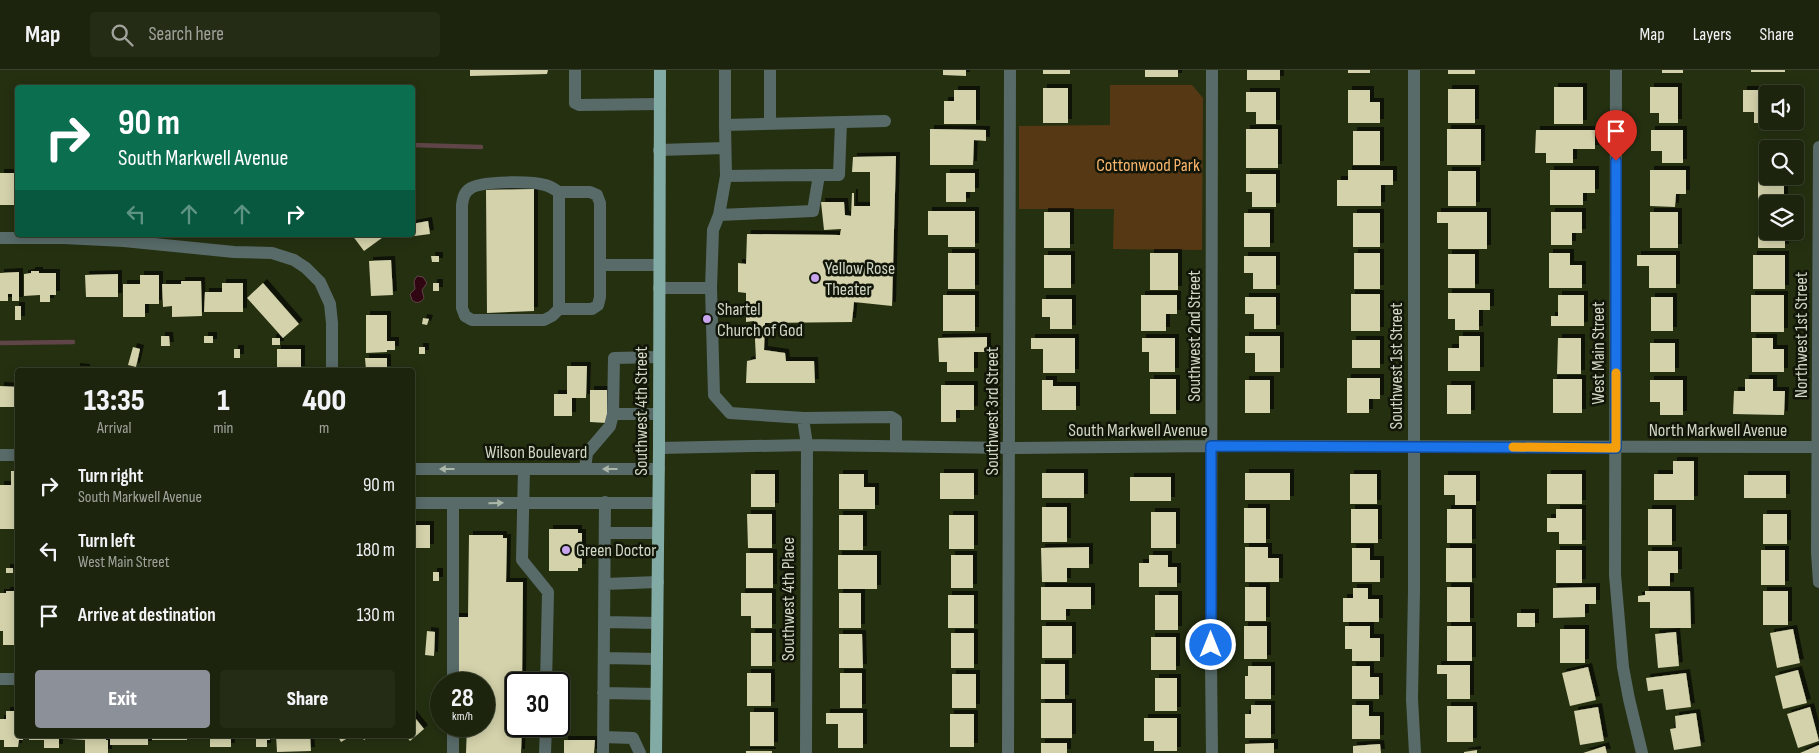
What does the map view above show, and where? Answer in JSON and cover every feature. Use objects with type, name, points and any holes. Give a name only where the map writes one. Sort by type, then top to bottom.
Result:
[{"type":"main road","name":"Southwest 4th Street","points":[[656,753],[660,70]]},
{"type":"street","points":[[575,70],[575,103],[579,106],[660,104]]},
{"type":"street","points":[[725,70],[726,176],[719,214],[713,230],[714,395],[730,413],[804,418],[895,418],[896,446]]},
{"type":"street","points":[[770,70],[770,124]]},
{"type":"street","name":"Southwest 3rd Street","points":[[1008,753],[1010,70]]},
{"type":"street","name":"Southwest 2nd Street","points":[[1212,70],[1212,753]]},
{"type":"street","name":"Southwest 1st Street","points":[[1414,70],[1412,699],[1415,753]]},
{"type":"street","name":"West Main Street","points":[[1616,70],[1616,575],[1619,631],[1629,699],[1642,753]]},
{"type":"street","points":[[726,176],[839,175],[840,122]]},
{"type":"street","points":[[725,125],[885,122]]},
{"type":"street","name":"Northwest 1st Street","points":[[1819,147],[1819,582]]},
{"type":"street","points":[[659,150],[726,148]]},
{"type":"street","points":[[719,214],[813,211],[819,175]]},
{"type":"street","points":[[484,183],[534,183],[544,185],[559,192],[590,192],[597,195],[600,203],[600,297],[598,305],[592,309],[559,309],[552,316],[544,320],[472,320],[465,316],[462,308],[462,205],[464,195],[471,188],[484,183]]},
{"type":"street","points":[[559,192],[559,309]]},
{"type":"street","points":[[0,238],[89,239],[239,252],[272,253],[294,260],[320,282],[330,304],[332,368]]},
{"type":"street","points":[[600,264],[659,265]]},
{"type":"street","points":[[659,288],[712,288]]},
{"type":"street","points":[[585,469],[587,453],[610,426],[613,414],[614,358],[659,356]]},
{"type":"street","points":[[613,414],[659,414]]},
{"type":"street","name":"Southwest 4th Place","points":[[804,418],[807,445],[806,753]]},
{"type":"street","name":"South Markwell Avenue","points":[[659,448],[807,445],[1009,448],[1211,446],[1616,448]]},
{"type":"street","name":"North Markwell Avenue","points":[[1616,448],[1819,447]]},
{"type":"street","points":[[0,455],[15,455]]},
{"type":"street","name":"Wilson Boulevard","points":[[415,469],[659,469]]},
{"type":"street","points":[[524,469],[522,560],[548,592],[546,672]]},
{"type":"street","points":[[603,753],[605,502]]},
{"type":"street","points":[[415,503],[658,503]]},
{"type":"street","points":[[453,503],[453,672]]},
{"type":"street","points":[[605,533],[658,533]]},
{"type":"street","points":[[604,584],[658,582]]},
{"type":"street","points":[[604,622],[657,623]]},
{"type":"street","points":[[604,658],[657,659]]},
{"type":"street","points":[[0,679],[15,679]]},
{"type":"street","points":[[604,693],[656,694]]},
{"type":"street","points":[[453,737],[453,753]]},
{"type":"street","points":[[545,753],[546,737]]},
{"type":"street","points":[[603,737],[634,738],[640,753]]},
{"type":"green space","name":"Cottonwood Park","points":[[1110,85],[1192,85],[1203,98],[1202,250],[1113,249],[1114,209],[1019,209],[1019,126],[1110,125]]},
{"type":"shaded area","points":[[417,276],[423,277],[427,283],[422,290],[424,298],[418,302],[412,300],[410,294],[415,289],[414,281]]},
{"type":"building","points":[[470,70],[548,70],[547,74],[470,76]]},
{"type":"building","points":[[943,70],[966,70],[966,76],[943,75]]},
{"type":"building","points":[[1043,70],[1070,70],[1070,74],[1043,74]]},
{"type":"building","points":[[1145,70],[1178,70],[1178,77],[1145,77]]},
{"type":"building","points":[[1247,70],[1280,70],[1280,80],[1247,80]]},
{"type":"building","points":[[1348,70],[1370,70],[1370,73],[1348,73]]},
{"type":"building","points":[[1448,70],[1475,70],[1475,74],[1448,74]]},
{"type":"building","points":[[1662,70],[1683,70],[1683,73],[1662,73]]},
{"type":"building","points":[[1751,70],[1785,70],[1785,72],[1751,72]]},
{"type":"building","points":[[1554,87],[1583,87],[1583,124],[1554,124]]},
{"type":"building","points":[[1650,87],[1678,87],[1678,123],[1659,123],[1659,113],[1650,113]]},
{"type":"building","points":[[1043,88],[1068,88],[1068,123],[1043,123]]},
{"type":"building","points":[[1448,89],[1475,89],[1475,123],[1448,123]]},
{"type":"building","points":[[954,90],[976,90],[976,124],[944,124],[944,101],[954,101]]},
{"type":"building","points":[[1348,90],[1370,90],[1370,102],[1380,102],[1380,123],[1348,123]]},
{"type":"building","points":[[1743,90],[1759,90],[1759,123],[1754,123],[1754,112],[1743,112]]},
{"type":"building","points":[[1246,92],[1276,92],[1276,124],[1256,124],[1256,112],[1246,112]]},
{"type":"building","points":[[930,129],[986,130],[986,141],[974,140],[973,165],[930,165]]},
{"type":"building","points":[[1246,129],[1278,129],[1278,168],[1246,168]]},
{"type":"building","points":[[1447,129],[1481,129],[1481,165],[1447,165]]},
{"type":"building","points":[[1536,130],[1595,130],[1595,149],[1573,149],[1573,163],[1546,163],[1546,153],[1535,153]]},
{"type":"building","points":[[1651,130],[1683,130],[1683,163],[1662,163],[1662,151],[1651,151]]},
{"type":"building","points":[[1353,131],[1380,131],[1380,165],[1353,165]]},
{"type":"building","name":"Yellow Rose Theater","points":[[896,156],[892,306],[854,302],[852,322],[765,323],[764,350],[785,353],[786,361],[814,361],[815,383],[746,383],[747,361],[756,359],[754,321],[746,322],[746,293],[738,292],[738,263],[746,264],[747,234],[840,235],[841,229],[824,230],[821,202],[844,202],[845,215],[851,216],[852,193],[854,193],[854,206],[870,206],[870,172],[852,172],[853,157]]},
{"type":"building","points":[[1348,170],[1393,170],[1393,185],[1381,185],[1381,206],[1337,206],[1337,180],[1348,180]]},
{"type":"building","points":[[1550,170],[1595,170],[1595,193],[1583,193],[1583,205],[1550,205]]},
{"type":"building","points":[[1650,170],[1686,170],[1686,194],[1676,194],[1675,207],[1650,206]]},
{"type":"building","points":[[1759,170],[1759,185],[1784,185],[1784,195],[1759,195],[1758,206]]},
{"type":"building","points":[[1448,171],[1476,171],[1476,206],[1448,206]]},
{"type":"building","points":[[0,173],[15,173],[15,205],[0,205]]},
{"type":"building","points":[[946,173],[975,173],[975,192],[966,192],[966,202],[946,202]]},
{"type":"building","points":[[1246,174],[1276,174],[1276,207],[1252,207],[1252,192],[1246,192]]},
{"type":"building","points":[[534,189],[534,311],[487,313],[486,190]]},
{"type":"building","points":[[928,211],[975,211],[975,247],[948,247],[948,235],[928,235]]},
{"type":"building","points":[[1759,211],[1759,240],[1785,240],[1785,248],[1758,248]]},
{"type":"building","points":[[1044,212],[1070,212],[1070,248],[1044,248]]},
{"type":"building","points":[[1437,212],[1487,212],[1487,249],[1448,249],[1448,223],[1437,223]]},
{"type":"building","points":[[1551,212],[1582,212],[1582,233],[1572,233],[1572,245],[1551,245]]},
{"type":"building","points":[[1650,212],[1678,212],[1678,248],[1650,248]]},
{"type":"building","points":[[1244,213],[1270,213],[1270,247],[1244,247]]},
{"type":"building","points":[[1353,213],[1380,213],[1380,247],[1353,247]]},
{"type":"building","points":[[428,221],[430,234],[415,236],[415,223]]},
{"type":"building","points":[[354,237],[383,237],[364,251]]},
{"type":"building","points":[[948,253],[975,253],[975,289],[948,289]]},
{"type":"building","points":[[1150,253],[1178,253],[1178,290],[1150,290]]},
{"type":"building","points":[[1354,253],[1380,253],[1380,289],[1354,289]]},
{"type":"building","points":[[1549,253],[1570,253],[1570,265],[1582,265],[1582,288],[1549,288]]},
{"type":"building","points":[[1448,254],[1475,254],[1475,288],[1448,288]]},
{"type":"building","points":[[1044,255],[1071,255],[1071,288],[1044,288]]},
{"type":"building","points":[[1637,255],[1676,255],[1676,288],[1649,288],[1649,266],[1637,266]]},
{"type":"building","points":[[1753,255],[1785,255],[1785,289],[1753,289]]},
{"type":"building","points":[[431,256],[439,256],[439,262],[432,262]]},
{"type":"building","points":[[1244,256],[1276,256],[1276,289],[1253,289],[1253,273],[1244,273]]},
{"type":"building","points":[[391,260],[393,295],[371,296],[369,261]]},
{"type":"building","points":[[31,271],[56,273],[56,295],[50,295],[50,302],[40,302],[40,295],[24,296],[24,274],[31,273]]},
{"type":"building","points":[[19,272],[19,301],[12,301],[12,294],[8,294],[8,301],[0,301],[0,273]]},
{"type":"building","points":[[118,274],[118,297],[86,297],[85,275]]},
{"type":"building","points":[[140,275],[159,275],[159,304],[145,304],[145,317],[123,317],[123,284],[140,284]]},
{"type":"building","points":[[181,281],[201,281],[202,316],[172,317],[172,306],[163,307],[162,284],[181,284]]},
{"type":"building","points":[[222,283],[243,283],[243,312],[204,312],[205,292],[222,292]]},
{"type":"building","points":[[263,283],[299,324],[283,338],[247,298]]},
{"type":"building","points":[[433,283],[439,283],[439,291],[433,291]]},
{"type":"building","points":[[1448,293],[1490,293],[1490,310],[1479,310],[1479,330],[1455,330],[1455,319],[1448,319]]},
{"type":"building","points":[[1351,294],[1380,294],[1380,331],[1351,331]]},
{"type":"building","points":[[943,295],[975,295],[975,331],[943,331]]},
{"type":"building","points":[[1141,295],[1177,295],[1177,314],[1166,314],[1166,331],[1141,331]]},
{"type":"building","points":[[1558,295],[1584,295],[1584,326],[1551,326],[1551,316],[1558,316]]},
{"type":"building","points":[[1751,295],[1784,295],[1784,332],[1751,332]]},
{"type":"building","points":[[1245,297],[1276,297],[1276,329],[1254,329],[1254,314],[1245,314]]},
{"type":"building","points":[[1651,297],[1673,297],[1673,331],[1651,331]]},
{"type":"building","points":[[1042,299],[1072,299],[1072,329],[1050,329],[1050,317],[1042,317]]},
{"type":"building","points":[[15,306],[21,306],[21,320],[15,320]]},
{"type":"building","points":[[366,315],[387,315],[387,341],[395,341],[395,350],[366,353]]},
{"type":"building","points":[[423,318],[429,319],[427,325],[422,324]]},
{"type":"building","points":[[161,336],[169,336],[170,346],[161,346]]},
{"type":"building","points":[[204,336],[213,336],[213,343],[204,343]]},
{"type":"building","points":[[1245,336],[1280,336],[1280,372],[1255,372],[1255,353],[1245,353]]},
{"type":"building","points":[[1459,336],[1480,336],[1480,371],[1448,371],[1448,348],[1459,348]]},
{"type":"building","points":[[987,337],[987,352],[974,352],[974,372],[947,372],[947,362],[939,362],[938,338]]},
{"type":"building","points":[[272,338],[280,338],[280,345],[272,345]]},
{"type":"building","points":[[1031,338],[1075,338],[1075,373],[1043,373],[1043,349],[1031,349]]},
{"type":"building","points":[[1142,338],[1175,338],[1175,372],[1149,372],[1149,352],[1142,352]]},
{"type":"building","points":[[1558,338],[1581,338],[1581,374],[1557,374]]},
{"type":"building","points":[[1752,338],[1773,338],[1773,349],[1784,349],[1784,372],[1752,372]]},
{"type":"building","points":[[1352,340],[1380,340],[1380,368],[1352,368]]},
{"type":"building","points":[[1650,343],[1675,343],[1675,372],[1650,372]]},
{"type":"building","points":[[133,347],[140,349],[136,367],[128,365]]},
{"type":"building","points":[[419,347],[425,347],[425,354],[419,354]]},
{"type":"building","points":[[234,349],[240,349],[240,358],[234,358]]},
{"type":"building","points":[[277,349],[301,349],[301,368],[277,368]]},
{"type":"building","points":[[365,358],[387,358],[387,368],[366,368]]},
{"type":"building","points":[[567,366],[587,366],[586,398],[572,398],[572,416],[554,416],[554,394],[567,394]]},
{"type":"building","points":[[1347,378],[1380,378],[1380,399],[1369,399],[1369,413],[1347,413]]},
{"type":"building","points":[[1150,379],[1176,379],[1176,414],[1150,414]]},
{"type":"building","points":[[1553,379],[1582,379],[1582,413],[1553,413]]},
{"type":"building","points":[[1745,379],[1773,379],[1773,391],[1785,391],[1784,415],[1733,414],[1734,391],[1745,391]]},
{"type":"building","points":[[1042,380],[1053,380],[1053,386],[1076,386],[1076,410],[1042,410]]},
{"type":"building","points":[[1245,380],[1270,380],[1270,413],[1245,413]]},
{"type":"building","points":[[1650,380],[1683,380],[1683,415],[1660,415],[1660,402],[1650,402]]},
{"type":"building","points":[[941,385],[974,385],[974,410],[956,410],[956,422],[941,422]]},
{"type":"building","points":[[1447,385],[1471,385],[1471,414],[1447,414]]},
{"type":"building","points":[[0,386],[15,387],[15,407],[0,407]]},
{"type":"building","points":[[590,390],[607,390],[607,423],[590,422]]},
{"type":"building","points":[[1673,461],[1694,461],[1694,500],[1654,500],[1654,474],[1673,474]]},
{"type":"building","points":[[11,471],[15,471],[14,529],[0,529],[0,485],[11,485]]},
{"type":"building","points":[[940,473],[974,473],[974,499],[940,499]]},
{"type":"building","points":[[1042,473],[1084,473],[1084,498],[1042,498]]},
{"type":"building","points":[[1245,473],[1290,473],[1290,500],[1245,500]]},
{"type":"building","points":[[751,474],[775,474],[775,507],[751,507]]},
{"type":"building","points":[[839,474],[864,474],[864,487],[875,487],[875,509],[839,509]]},
{"type":"building","points":[[1350,474],[1377,474],[1377,504],[1350,504]]},
{"type":"building","points":[[1547,474],[1582,474],[1582,504],[1547,504]]},
{"type":"building","points":[[1444,475],[1476,475],[1476,505],[1455,505],[1455,495],[1444,495]]},
{"type":"building","points":[[1744,475],[1786,475],[1786,498],[1744,498]]},
{"type":"building","points":[[1130,477],[1171,477],[1171,501],[1130,501]]},
{"type":"building","points":[[1042,507],[1067,507],[1067,542],[1042,542]]},
{"type":"building","points":[[1244,508],[1266,508],[1266,543],[1244,543]]},
{"type":"building","points":[[1351,509],[1378,509],[1378,543],[1351,543]]},
{"type":"building","points":[[1447,509],[1472,509],[1472,543],[1447,543]]},
{"type":"building","points":[[1556,509],[1582,509],[1582,544],[1559,544],[1559,532],[1547,532],[1547,518],[1556,518]]},
{"type":"building","points":[[1648,509],[1672,509],[1672,545],[1648,545]]},
{"type":"building","points":[[1151,512],[1176,512],[1176,548],[1151,548]]},
{"type":"building","points":[[747,514],[772,514],[772,548],[748,548]]},
{"type":"building","points":[[1763,514],[1787,514],[1787,544],[1763,544]]},
{"type":"building","points":[[839,515],[863,515],[863,550],[839,550]]},
{"type":"building","points":[[949,515],[974,515],[974,549],[949,549]]},
{"type":"building","points":[[415,525],[430,525],[430,548],[415,548]]},
{"type":"building","name":"Green Doctor","points":[[549,529],[578,529],[578,533],[582,533],[582,568],[578,568],[578,571],[549,571]]},
{"type":"building","points":[[469,535],[503,535],[503,538],[507,538],[506,582],[523,582],[522,672],[505,672],[505,737],[522,737],[521,753],[466,753],[467,737],[495,737],[495,672],[453,672],[454,617],[468,617]]},
{"type":"building","points":[[1089,547],[1089,568],[1067,568],[1067,582],[1042,582],[1041,548]]},
{"type":"building","points":[[1245,547],[1268,547],[1268,558],[1279,558],[1279,582],[1245,582]]},
{"type":"building","points":[[1352,548],[1370,548],[1370,560],[1380,560],[1380,582],[1352,582]]},
{"type":"building","points":[[1446,548],[1472,548],[1472,582],[1446,582]]},
{"type":"building","points":[[1556,550],[1582,550],[1582,583],[1556,583]]},
{"type":"building","points":[[1761,550],[1785,550],[1785,585],[1761,585]]},
{"type":"building","points":[[1648,551],[1678,551],[1678,573],[1670,573],[1670,586],[1648,586]]},
{"type":"building","points":[[746,553],[773,553],[773,588],[746,588]]},
{"type":"building","points":[[838,555],[877,555],[877,589],[838,589]]},
{"type":"building","points":[[951,555],[973,555],[973,588],[951,588]]},
{"type":"building","points":[[1149,555],[1168,555],[1168,567],[1177,567],[1177,587],[1139,587],[1139,563],[1149,563]]},
{"type":"building","points":[[6,568],[13,568],[13,573],[6,573]]},
{"type":"building","points":[[433,572],[439,572],[439,581],[433,581]]},
{"type":"building","points":[[1041,587],[1091,587],[1091,609],[1066,609],[1066,620],[1041,620]]},
{"type":"building","points":[[1245,587],[1266,587],[1266,621],[1245,621]]},
{"type":"building","points":[[1447,587],[1470,587],[1470,622],[1447,622]]},
{"type":"building","points":[[1596,587],[1596,604],[1585,604],[1585,617],[1553,618],[1553,588]]},
{"type":"building","points":[[1353,588],[1368,588],[1368,599],[1379,599],[1379,622],[1343,622],[1343,598],[1353,598]]},
{"type":"building","points":[[6,591],[15,591],[15,645],[3,645],[3,631],[0,631],[0,593],[6,593]]},
{"type":"building","points":[[1645,591],[1690,591],[1691,628],[1650,628],[1650,602],[1638,602],[1638,596],[1645,595]]},
{"type":"building","points":[[1763,591],[1788,591],[1788,625],[1763,625]]},
{"type":"building","points":[[741,593],[772,593],[772,628],[751,628],[751,616],[741,616]]},
{"type":"building","points":[[839,593],[861,593],[861,628],[839,628]]},
{"type":"building","points":[[948,595],[974,595],[974,628],[948,628]]},
{"type":"building","points":[[1155,595],[1178,595],[1178,630],[1155,630]]},
{"type":"building","points":[[1517,613],[1535,613],[1535,627],[1517,627]]},
{"type":"building","points":[[1042,626],[1072,626],[1072,658],[1042,658]]},
{"type":"building","points":[[1244,626],[1267,626],[1267,659],[1244,659]]},
{"type":"building","points":[[1345,626],[1370,626],[1370,638],[1380,638],[1380,661],[1352,661],[1352,649],[1345,649]]},
{"type":"building","points":[[1447,626],[1472,626],[1472,661],[1447,661]]},
{"type":"building","points":[[1560,629],[1585,629],[1585,663],[1560,663]]},
{"type":"building","points":[[1793,629],[1800,663],[1777,668],[1770,633]]},
{"type":"building","points":[[427,631],[435,632],[434,656],[425,655]]},
{"type":"building","points":[[1676,632],[1679,666],[1658,668],[1655,634]]},
{"type":"building","points":[[751,633],[772,633],[772,666],[751,666]]},
{"type":"building","points":[[951,633],[974,633],[974,668],[951,668]]},
{"type":"building","points":[[839,634],[862,634],[863,668],[839,668]]},
{"type":"building","points":[[1151,637],[1176,637],[1176,670],[1151,670]]},
{"type":"building","points":[[1041,664],[1065,664],[1065,699],[1041,699]]},
{"type":"building","points":[[1437,665],[1470,665],[1470,699],[1447,699],[1447,674],[1437,674]]},
{"type":"building","points":[[1248,666],[1271,666],[1271,699],[1245,699],[1245,676],[1248,676]]},
{"type":"building","points":[[1352,666],[1370,666],[1370,677],[1379,677],[1379,699],[1352,699]]},
{"type":"building","points":[[1588,667],[1596,700],[1570,706],[1562,673]]},
{"type":"building","points":[[1798,670],[1807,703],[1783,709],[1775,676]]},
{"type":"building","points":[[747,673],[771,673],[771,706],[747,706]]},
{"type":"building","points":[[840,673],[862,673],[862,708],[840,708]]},
{"type":"building","points":[[1686,673],[1691,707],[1666,710],[1663,689],[1648,691],[1646,678]]},
{"type":"building","points":[[952,674],[976,674],[976,708],[952,708]]},
{"type":"building","points":[[1155,678],[1177,678],[1177,711],[1155,711]]},
{"type":"building","points":[[1041,703],[1072,703],[1072,738],[1041,738]]},
{"type":"building","points":[[1251,705],[1271,705],[1271,738],[1245,738],[1245,714],[1251,714]]},
{"type":"building","points":[[1352,705],[1369,705],[1369,716],[1380,716],[1380,739],[1352,739]]},
{"type":"building","points":[[1447,706],[1473,706],[1473,742],[1447,742]]},
{"type":"building","points":[[1598,707],[1604,741],[1580,745],[1574,711]]},
{"type":"building","points":[[1810,707],[1819,741],[1798,748],[1787,714]]},
{"type":"building","points":[[6,711],[15,711],[15,738],[23,738],[23,740],[19,740],[18,747],[4,747],[4,740],[0,740],[0,719],[6,719]]},
{"type":"building","points":[[750,712],[774,712],[774,746],[750,746]]},
{"type":"building","points":[[826,713],[863,713],[863,748],[838,748],[838,724],[826,724]]},
{"type":"building","points":[[1696,713],[1701,746],[1674,750],[1670,729],[1676,728],[1675,716]]},
{"type":"building","points":[[950,714],[974,714],[974,747],[950,747]]},
{"type":"building","points":[[415,718],[424,729],[415,737]]},
{"type":"building","points":[[1144,718],[1177,718],[1177,751],[1154,751],[1154,741],[1144,741]]},
{"type":"building","points":[[29,738],[64,738],[59,739],[59,748],[44,748],[44,740],[29,740]]},
{"type":"building","points":[[106,738],[108,740],[108,753],[85,753],[85,740],[69,739]]},
{"type":"building","points":[[110,738],[148,738],[148,745],[110,745]]},
{"type":"building","points":[[152,738],[187,738],[187,740],[152,740]]},
{"type":"building","points":[[231,738],[231,747],[210,747],[210,739],[192,739]]},
{"type":"building","points":[[270,738],[270,740],[267,740],[267,747],[256,747],[256,739],[234,739]]},
{"type":"building","points":[[276,738],[310,738],[311,751],[277,752]]},
{"type":"building","points":[[339,738],[348,738],[341,742]]},
{"type":"building","points":[[564,740],[595,740],[594,753],[564,753]]},
{"type":"building","points":[[1041,743],[1067,743],[1067,753],[1041,753]]},
{"type":"building","points":[[1274,743],[1274,753],[1245,753],[1245,744]]},
{"type":"building","points":[[1380,744],[1381,753],[1353,753],[1353,746]]},
{"type":"building","points":[[1819,745],[1819,753],[1800,753]]},
{"type":"building","points":[[1605,746],[1607,753],[1583,753]]},
{"type":"building","points":[[1477,750],[1477,753],[1464,753],[1464,752]]},
{"type":"building","points":[[746,751],[772,751],[772,753],[746,753]]},
{"type":"waterway","points":[[415,145],[481,147]]},
{"type":"waterway","points":[[0,343],[73,342]]},
{"type":"slow traffic","points":[[1513,447],[1616,448],[1616,373]]},
{"type":"place","name":"Yellow Rose Theater","points":[[815,278]]},
{"type":"place","name":"Shartel Church of God","points":[[707,319]]},
{"type":"place","name":"Green Doctor","points":[[566,550]]},
{"type":"route","points":[[1211,645],[1211,446],[1616,448],[1616,161]]}]
